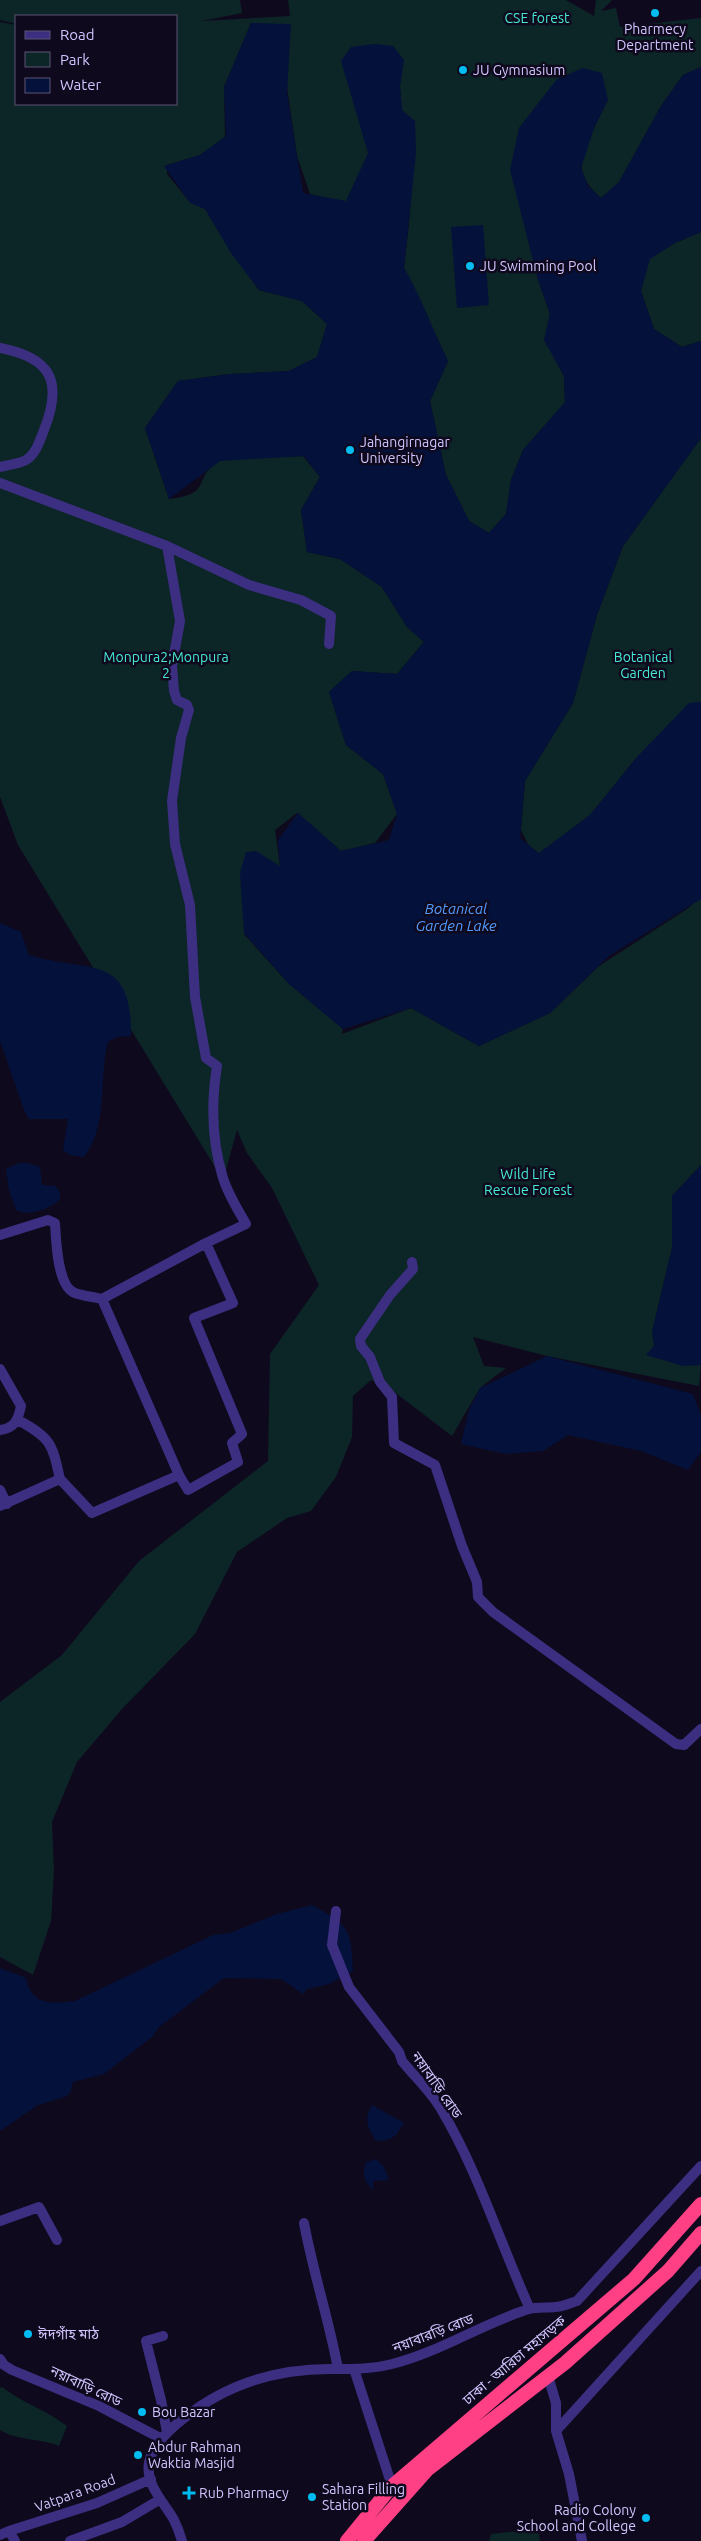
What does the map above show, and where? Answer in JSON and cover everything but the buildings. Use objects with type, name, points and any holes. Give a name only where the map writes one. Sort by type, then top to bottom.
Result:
[{"type":"highway","name":"ঢাকা - আরিচা মহাসড়ক","points":[[347,2541],[392,2486],[634,2279],[701,2204]]},
{"type":"highway","points":[[364,2541],[428,2470],[548,2376],[668,2271],[701,2233]]},
{"type":"street","points":[[0,348],[25,353],[34,358],[51,380],[54,390],[49,414],[36,449],[27,460],[0,467]]},
{"type":"street","points":[[0,483],[168,546],[249,585],[301,600],[331,616],[329,644]]},
{"type":"street","points":[[0,1235],[48,1220],[55,1223],[61,1275],[67,1287],[74,1293],[102,1299],[206,1243],[246,1224],[223,1180],[219,1161],[213,1124],[217,1066],[206,1058],[201,1040],[195,997],[190,904],[175,844],[172,801],[181,738],[189,710],[187,705],[178,700],[174,691],[172,666],[180,621],[168,546]]},
{"type":"street","points":[[102,1299],[179,1475],[188,1490],[238,1462],[232,1443],[242,1434],[194,1318],[233,1303],[206,1243]]},
{"type":"street","points":[[412,1262],[412,1269],[390,1295],[360,1339],[361,1346],[370,1356],[380,1382],[392,1397],[394,1443],[435,1465],[462,1546],[478,1582],[478,1597],[493,1612],[676,1744],[684,1746],[701,1729]]},
{"type":"street","points":[[0,1369],[21,1406],[18,1420],[9,1428],[0,1430]]},
{"type":"street","points":[[18,1420],[47,1438],[54,1451],[60,1479],[92,1513],[179,1475]]},
{"type":"street","points":[[0,1490],[3,1505],[60,1479]]},
{"type":"street","name":"নয়াবাড়ি রোড","points":[[336,1911],[332,1945],[349,1987],[399,2052],[402,2061],[440,2107],[459,2142],[505,2255],[530,2309]]},
{"type":"street","name":"নয়াবারড়ি রোড","points":[[151,2479],[150,2459],[164,2436],[216,2396],[246,2382],[277,2373],[371,2368],[415,2357],[530,2309],[558,2307],[577,2301],[701,2166]]},
{"type":"street","points":[[0,2221],[39,2207],[57,2240]]},
{"type":"street","points":[[304,2223],[314,2276],[332,2337],[338,2369]]},
{"type":"street","points":[[556,2432],[701,2271]]},
{"type":"street","points":[[163,2336],[146,2341],[161,2400],[164,2436]]},
{"type":"street","name":"নয়াবাড়ি রোড","points":[[0,2359],[4,2365],[12,2370],[99,2406],[164,2436]]},
{"type":"street","points":[[354,2369],[392,2486]]},
{"type":"street","points":[[548,2376],[556,2403],[556,2432],[569,2474],[582,2541]]},
{"type":"street","points":[[151,2479],[159,2500],[174,2520],[182,2541]]},
{"type":"street","name":"Vatpara Road","points":[[4,2533],[97,2503],[151,2479]]},
{"type":"street","points":[[70,2541],[122,2522],[159,2500]]},
{"type":"street","name":"Vatpara Road","points":[[4,2533],[15,2541]]},
{"type":"green space","name":"Jahangirnagar University","points":[[0,0],[240,0],[242,13],[202,21],[290,16],[288,0],[566,0],[594,16],[596,0],[612,0],[601,11],[616,8],[620,27],[701,18],[701,67],[683,75],[661,106],[619,182],[601,198],[587,182],[583,174],[582,164],[591,135],[608,100],[538,106],[519,128],[538,280],[550,314],[545,340],[564,376],[565,403],[523,450],[511,480],[506,514],[489,533],[469,521],[446,475],[430,401],[448,361],[404,268],[410,214],[400,87],[346,202],[310,194],[297,156],[287,87],[290,25],[251,23],[224,87],[225,137],[200,155],[167,165],[167,174],[189,201],[205,209],[259,290],[302,301],[327,324],[317,357],[289,371],[230,374],[178,381],[145,428],[169,499],[183,497],[192,493],[201,485],[210,468],[224,460],[303,456],[320,477],[301,510],[307,552],[340,559],[382,587],[407,627],[424,642],[397,674],[352,671],[329,692],[346,745],[383,774],[397,814],[375,843],[341,851],[297,813],[275,830],[280,866],[244,934],[288,983],[343,1029],[342,1034],[411,1008],[479,1046],[550,1013],[599,966],[687,909],[701,897],[701,1165],[672,1196],[672,1248],[652,1332],[701,1363],[699,1386],[547,1356],[473,1337],[484,1366],[506,1368],[480,1388],[452,1436],[393,1391],[371,1380],[353,1396],[352,1437],[336,1477],[311,1511],[287,1518],[237,1552],[195,1634],[122,1709],[77,1762],[52,1822],[54,1871],[51,1921],[33,1975],[0,1957],[0,1702],[62,1655],[139,1561],[268,1461],[270,1354],[319,1285],[272,1188],[247,1153],[237,1130],[223,1180],[18,845],[0,797],[0,22],[15,25],[15,105],[178,105],[178,15],[15,15],[15,24],[0,20]]},
{"type":"green space","points":[[701,232],[701,341],[682,347],[654,329],[641,291],[649,259],[675,243]]},
{"type":"green space","name":"Botanical Garden","points":[[701,438],[701,705],[637,757],[590,815],[539,854],[529,846],[521,830],[525,781],[573,703],[597,615],[623,546]]},
{"type":"green space","points":[[2,2387],[67,2426],[59,2446],[14,2436],[0,2430],[0,2388]]},
{"type":"green space","points":[[538,2529],[540,2541],[489,2541],[491,2534]]},
{"type":"water","name":"Botanical Garden Lake","points":[[251,23],[291,24],[287,93],[303,193],[346,201],[368,153],[341,61],[351,47],[374,44],[393,46],[404,60],[400,87],[402,110],[415,121],[416,153],[404,268],[448,361],[430,401],[446,475],[469,521],[489,533],[506,514],[511,480],[523,450],[565,402],[564,376],[544,340],[550,314],[538,280],[510,170],[519,128],[557,79],[583,68],[602,73],[608,100],[594,128],[581,168],[588,186],[601,198],[619,182],[661,106],[683,75],[701,67],[701,232],[675,243],[650,259],[641,291],[654,329],[682,347],[701,341],[701,438],[623,546],[597,615],[573,703],[525,781],[520,838],[539,853],[590,815],[637,757],[689,703],[701,702],[701,899],[609,956],[550,1013],[479,1046],[411,1008],[343,1029],[288,983],[244,933],[240,873],[246,852],[256,851],[280,866],[278,840],[298,813],[341,851],[389,840],[397,814],[383,774],[346,745],[329,692],[352,671],[397,674],[424,642],[407,627],[382,587],[340,559],[307,552],[301,510],[320,477],[304,456],[220,461],[169,499],[145,428],[178,381],[230,374],[289,371],[317,357],[327,324],[302,301],[259,290],[231,253],[205,209],[190,203],[164,166],[200,155],[226,136],[224,87]]},
{"type":"water","name":"JU Swimming Pool","points":[[483,225],[489,305],[457,308],[451,227]]},
{"type":"water","points":[[0,923],[21,932],[29,955],[103,971],[115,978],[124,990],[129,1009],[131,1036],[117,1037],[108,1042],[100,1116],[92,1144],[84,1157],[70,1155],[63,1150],[68,1119],[29,1119],[24,1110],[0,1041]]},
{"type":"water","points":[[19,1163],[28,1163],[40,1167],[42,1185],[55,1186],[60,1192],[60,1199],[51,1206],[39,1211],[27,1213],[16,1210],[9,1190],[6,1169]]},
{"type":"water","points":[[701,1165],[701,1365],[683,1366],[646,1355],[654,1346],[652,1332],[672,1248],[672,1196]]},
{"type":"water","points":[[547,1356],[693,1394],[701,1415],[701,1452],[688,1470],[641,1451],[568,1435],[543,1451],[506,1454],[461,1444],[469,1410],[480,1388]]},
{"type":"water","points":[[312,1905],[334,1918],[346,1930],[351,1946],[353,1971],[329,1984],[307,1989],[303,1994],[281,1979],[224,1978],[159,2027],[152,2037],[104,2074],[73,2082],[70,2093],[65,2097],[38,2105],[0,2131],[0,1968],[26,1978],[33,1994],[44,2001],[58,2003],[75,2001],[213,1935],[230,1933],[277,1914]]},
{"type":"water","points":[[372,2105],[404,2123],[390,2139],[376,2141],[371,2132],[367,2119]]},
{"type":"water","points":[[376,2159],[384,2167],[389,2180],[373,2181],[373,2190],[366,2181],[364,2171],[366,2162]]},
{"type":"place","name":"Pharmecy Department","points":[[655,13]]},
{"type":"place","name":"JU Gymnasium","points":[[463,70]]},
{"type":"place","name":"JU Swimming Pool","points":[[470,266]]},
{"type":"place","name":"Jahangirnagar University","points":[[350,450]]},
{"type":"place","name":"ঈদগাঁহ মাঠ","points":[[28,2334]]},
{"type":"place","name":"Bou Bazar","points":[[142,2412]]},
{"type":"place","name":"Abdur Rahman Waktia Masjid","points":[[138,2455]]},
{"type":"place","name":"Rub Pharmacy","points":[[189,2493]]},
{"type":"place","name":"Sahara Filling Station","points":[[312,2497]]},
{"type":"place","name":"Radio Colony School and College","points":[[646,2518]]},
{"type":"park label","name":"CSE forest","points":[[537,18]]},
{"type":"park label","name":"Monpura2;Monpura 2","points":[[166,666]]},
{"type":"park label","name":"Wild Life Rescue Forest","points":[[528,1182]]}]
